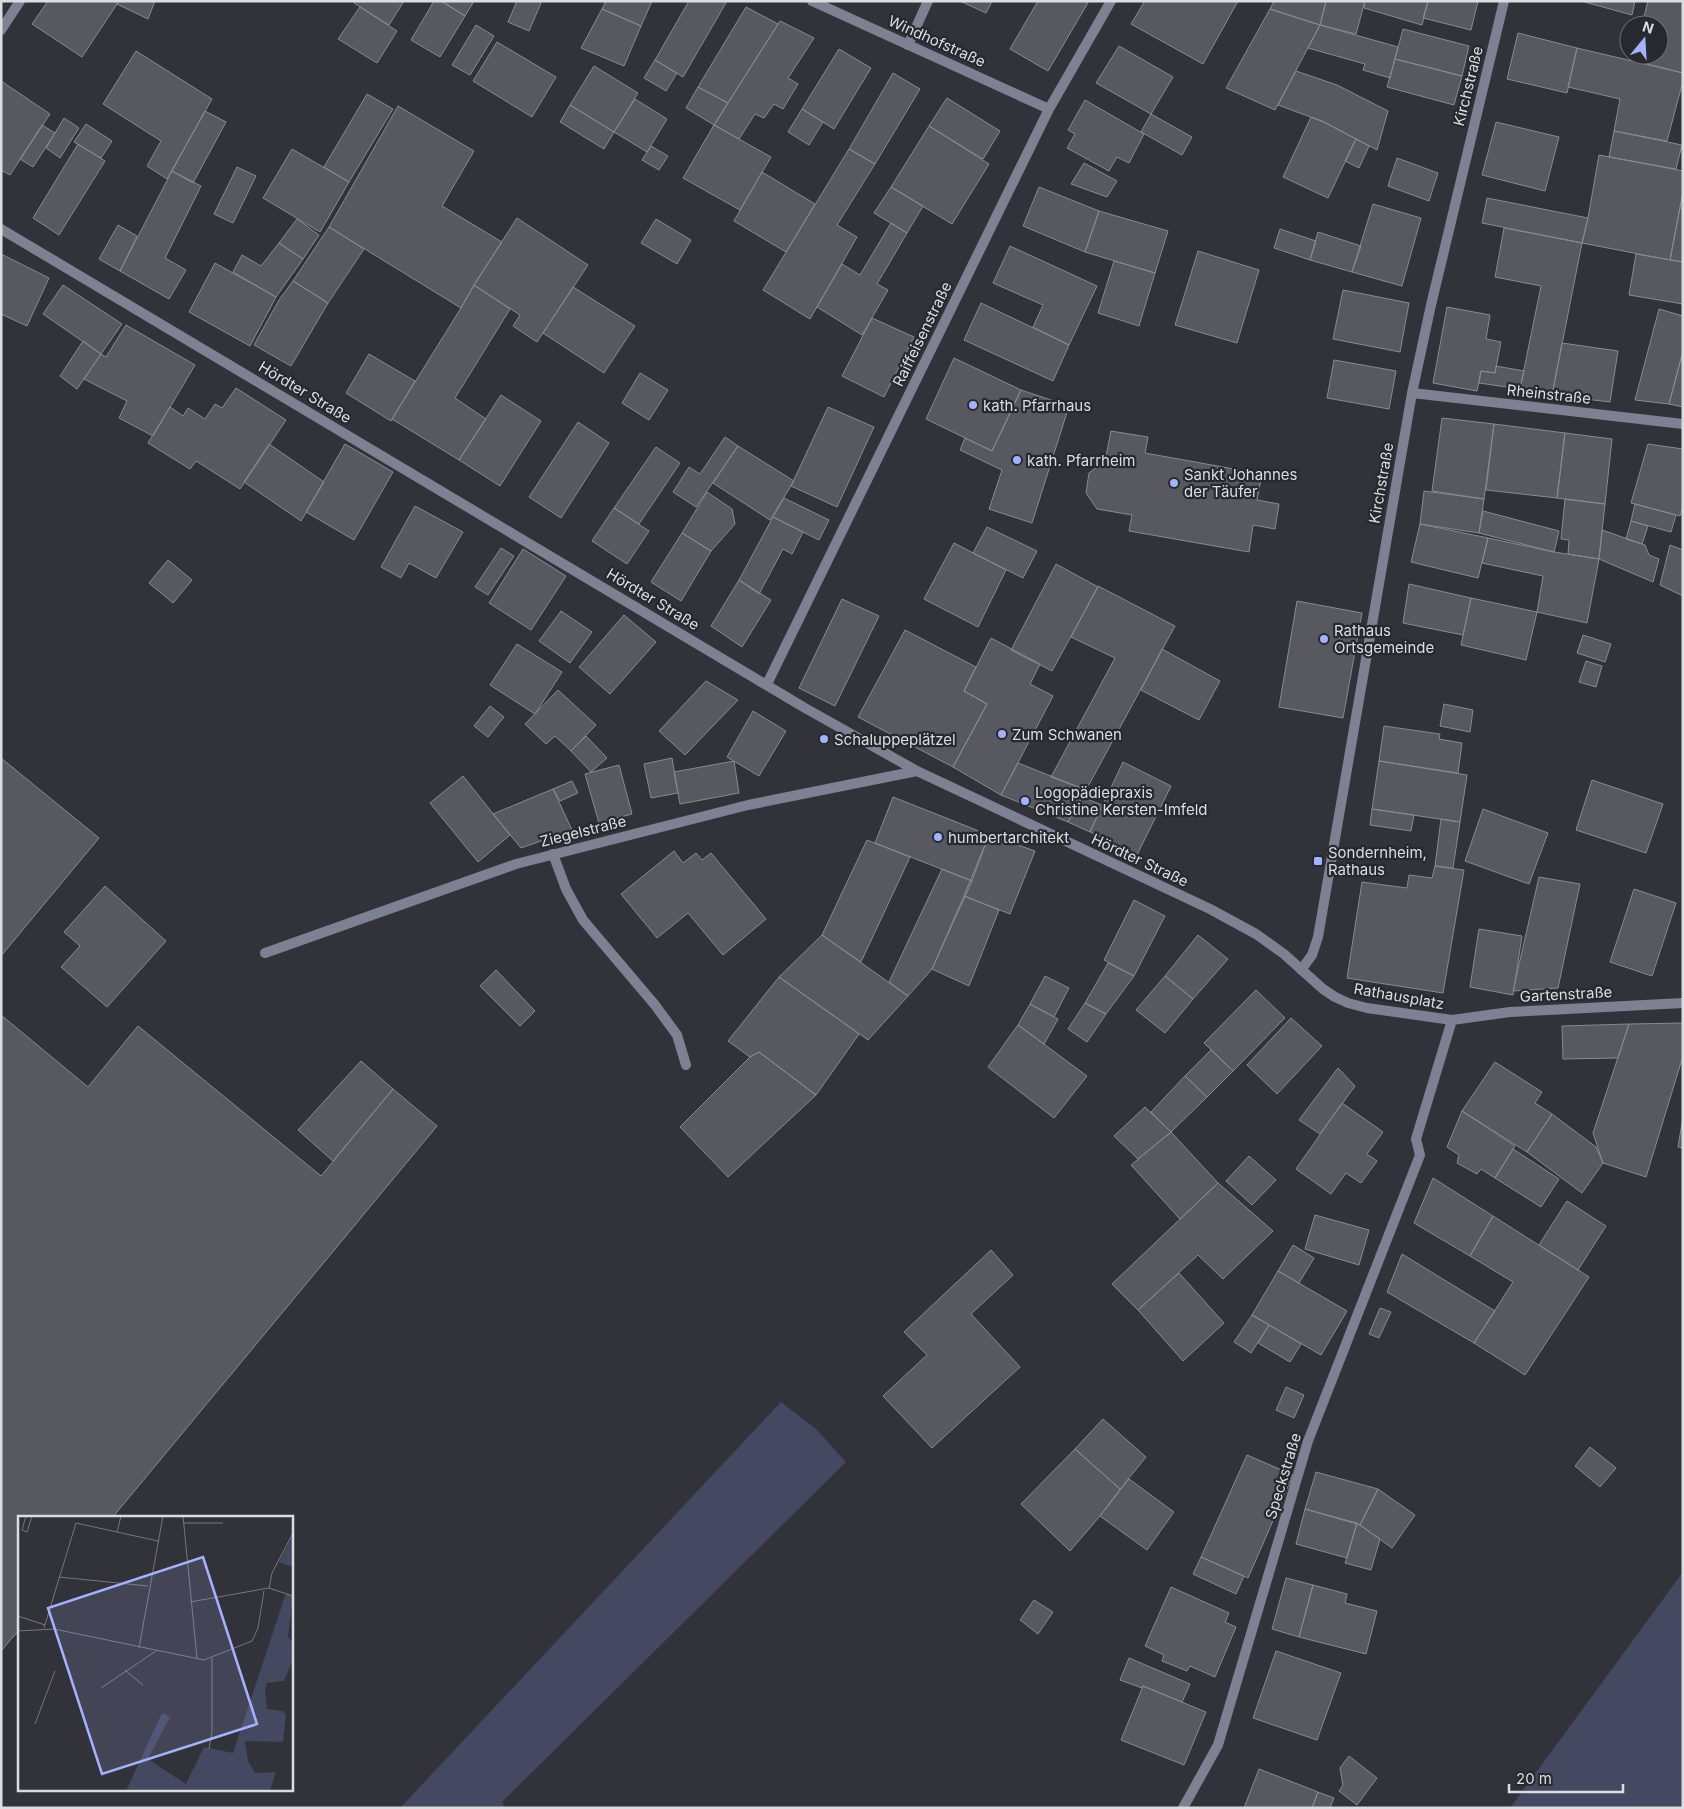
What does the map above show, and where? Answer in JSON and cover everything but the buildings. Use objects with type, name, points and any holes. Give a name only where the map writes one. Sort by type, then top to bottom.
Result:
[{"type":"street","points":[[1,30],[20,1]]},
{"type":"street","name":"Windhofstraße","points":[[812,1],[1049,109]]},
{"type":"street","points":[[908,45],[928,1]]},
{"type":"street","name":"Raiffeisenstraße","points":[[767,684],[1049,109],[1111,1]]},
{"type":"street","name":"Kirchstraße","points":[[1301,970],[1312,954],[1318,938],[1412,393],[1431,304],[1504,1]]},
{"type":"street","name":"Hördter Straße","points":[[1,229],[767,684],[917,771],[1210,909],[1256,934],[1284,954],[1301,970]]},
{"type":"street","name":"Rheinstraße","points":[[1412,393],[1683,424]]},
{"type":"street","name":"Ziegelstraße","points":[[265,953],[516,864],[748,805],[917,771]]},
{"type":"street","points":[[553,854],[566,889],[583,920],[655,1005],[677,1035],[686,1064]]},
{"type":"street","name":"Rathausplatz","points":[[1301,970],[1323,989],[1348,1003],[1367,1008],[1452,1020],[1416,1139],[1420,1154]]},
{"type":"street","name":"Gartenstraße","points":[[1452,1020],[1510,1012],[1683,1002]]},
{"type":"street","name":"Speckstraße","points":[[1183,1808],[1218,1745],[1308,1441],[1420,1154]]},
{"type":"shaded area","points":[[781,1402],[816,1429],[846,1462],[502,1802],[505,1808],[400,1808]]},
{"type":"shaded area","points":[[1683,1572],[1683,1808],[1510,1808]]},
{"type":"place","name":"kath. Pfarrhaus","points":[[973,405]]},
{"type":"place","name":"kath. Pfarrheim","points":[[1017,460]]},
{"type":"place","name":"Sankt Johannes der Täufer","points":[[1174,483]]},
{"type":"place","name":"Rathaus Ortsgemeinde","points":[[1324,639]]},
{"type":"place","name":"Zum Schwanen","points":[[1002,734]]},
{"type":"place","name":"Schaluppeplätzel","points":[[824,739]]},
{"type":"place","name":"Logopädiepraxis Christine Kersten-Imfeld","points":[[1025,801]]},
{"type":"place","name":"humbertarchitekt","points":[[938,837]]},
{"type":"place","name":"Sondernheim, Rathaus","points":[[1318,861]]}]
